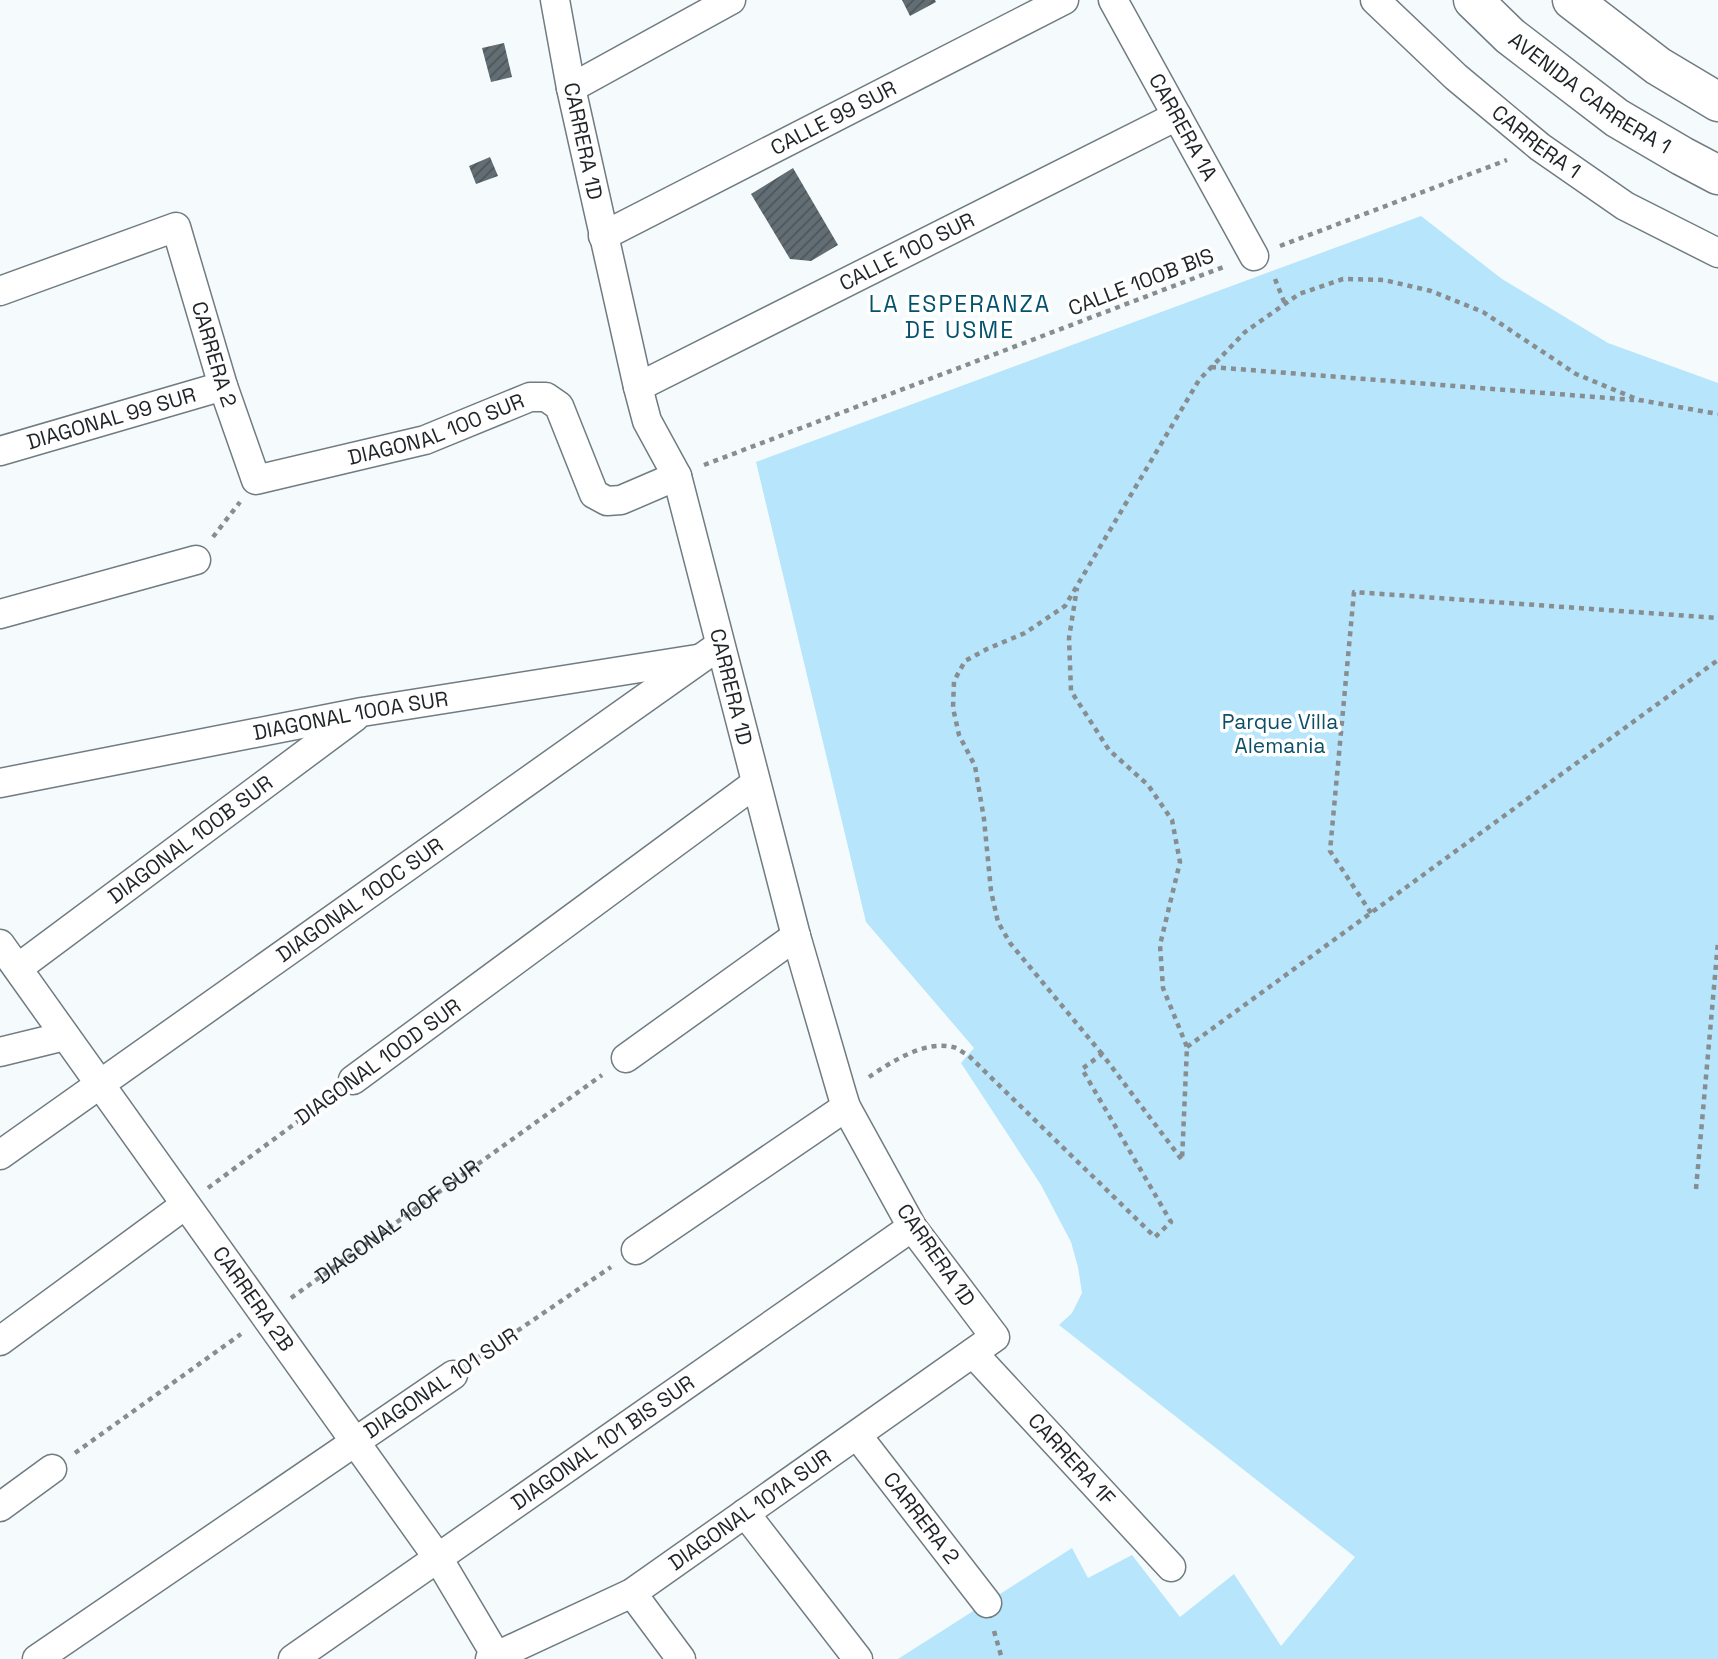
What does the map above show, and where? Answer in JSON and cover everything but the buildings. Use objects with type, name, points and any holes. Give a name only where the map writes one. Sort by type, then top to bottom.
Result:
[{"type":"highway","name":"AVENIDA CARRERA 1","points":[[1473,0],[1510,36],[1617,118],[1718,175]]},
{"type":"highway","points":[[1572,0],[1658,66],[1718,102]]},
{"type":"street","name":"CARRERA 1D","points":[[555,0],[571,88],[638,387],[647,421],[677,476],[711,652],[756,783],[796,936],[844,1101],[912,1227],[984,1345]]},
{"type":"street","points":[[571,88],[731,0]]},
{"type":"street","name":"CALLE 99 SUR","points":[[603,236],[1064,0]]},
{"type":"street","name":"CARRERA 1A","points":[[1113,0],[1254,256]]},
{"type":"street","name":"CARRERA 1","points":[[1375,0],[1456,77],[1540,147],[1625,206],[1718,253]]},
{"type":"street","name":"CALLE 100 SUR","points":[[638,387],[1177,116]]},
{"type":"street","name":"CARRERA 2","points":[[0,291],[176,227],[223,386],[256,480]]},
{"type":"street","name":"DIAGONAL 99 SUR","points":[[0,451],[223,386]]},
{"type":"street","name":"DIAGONAL 100 SUR","points":[[256,480],[425,440],[530,397],[546,397],[559,406],[594,495],[607,501],[621,500],[677,476]]},
{"type":"street","points":[[0,614],[196,560]]},
{"type":"street","name":"DIAGONAL 100A SUR","points":[[0,783],[362,712],[711,652]]},
{"type":"street","name":"DIAGONAL 100C SUR","points":[[0,1155],[711,652]]},
{"type":"street","name":"DIAGONAL 100B SUR","points":[[18,968],[362,712]]},
{"type":"street","name":"DIAGONAL 100D SUR","points":[[353,1080],[756,783]]},
{"type":"street","points":[[626,1058],[796,936]]},
{"type":"street","name":"CARRERA 2B","points":[[0,944],[438,1558],[494,1658]]},
{"type":"street","points":[[0,1052],[65,1036]]},
{"type":"street","points":[[636,1250],[844,1101]]},
{"type":"street","points":[[0,1341],[185,1205]]},
{"type":"street","name":"DIAGONAL 101 BIS SUR","points":[[293,1659],[912,1227]]},
{"type":"street","name":"DIAGONAL 101A SUR","points":[[494,1658],[632,1593],[984,1345]]},
{"type":"street","name":"CARRERA 1F","points":[[984,1345],[1171,1567]]},
{"type":"street","name":"DIAGONAL 101 SUR","points":[[37,1659],[453,1375]]},
{"type":"street","name":"CARRERA 2","points":[[857,1435],[987,1603]]},
{"type":"street","points":[[0,1507],[52,1469]]},
{"type":"street","points":[[745,1513],[858,1659]]},
{"type":"street","points":[[632,1593],[681,1659]]},
{"type":"path","name":"CALLE 100B BIS","points":[[677,476],[1540,147]]},
{"type":"path","points":[[1077,586],[1069,638],[1071,691],[1109,750],[1148,785],[1172,820],[1180,862],[1160,945],[1163,988],[1187,1047],[1182,1160],[1102,1054],[1010,943],[998,922],[991,891],[984,819],[975,766],[959,734],[953,708],[954,681],[965,661],[1025,633],[1065,606],[1199,380],[1245,332],[1299,294],[1343,279],[1384,280],[1431,291],[1483,312],[1576,374],[1639,400]]},
{"type":"path","points":[[1211,367],[1639,400],[1718,414]]},
{"type":"path","points":[[196,560],[256,480]]},
{"type":"path","points":[[1371,913],[1330,851],[1353,592],[1718,618]]},
{"type":"path","points":[[1187,1047],[1718,660]]},
{"type":"path","points":[[1696,1189],[1718,942]]},
{"type":"path","points":[[844,1101],[898,1058],[933,1046],[953,1047],[968,1055],[1155,1237],[1171,1222],[1082,1069],[1102,1054]]},
{"type":"path","name":"DIAGONAL 100F SUR","points":[[52,1469],[626,1058]]},
{"type":"path","name":"DIAGONAL 100D SUR","points":[[185,1205],[353,1080]]},
{"type":"path","name":"DIAGONAL 101 SUR","points":[[453,1375],[636,1250]]},
{"type":"green space","name":"Parque Villa Alemania","points":[[1421,216],[1502,279],[1608,343],[1718,383],[1718,1659],[898,1659],[1072,1548],[1088,1578],[1132,1555],[1180,1617],[1234,1574],[1281,1646],[1355,1557],[1059,1325],[1072,1313],[1082,1293],[1071,1242],[1041,1185],[961,1063],[974,1048],[866,922],[756,462]]},
{"type":"district","name":"LA ESPERANZA DE USME","points":[[960,317]]}]
